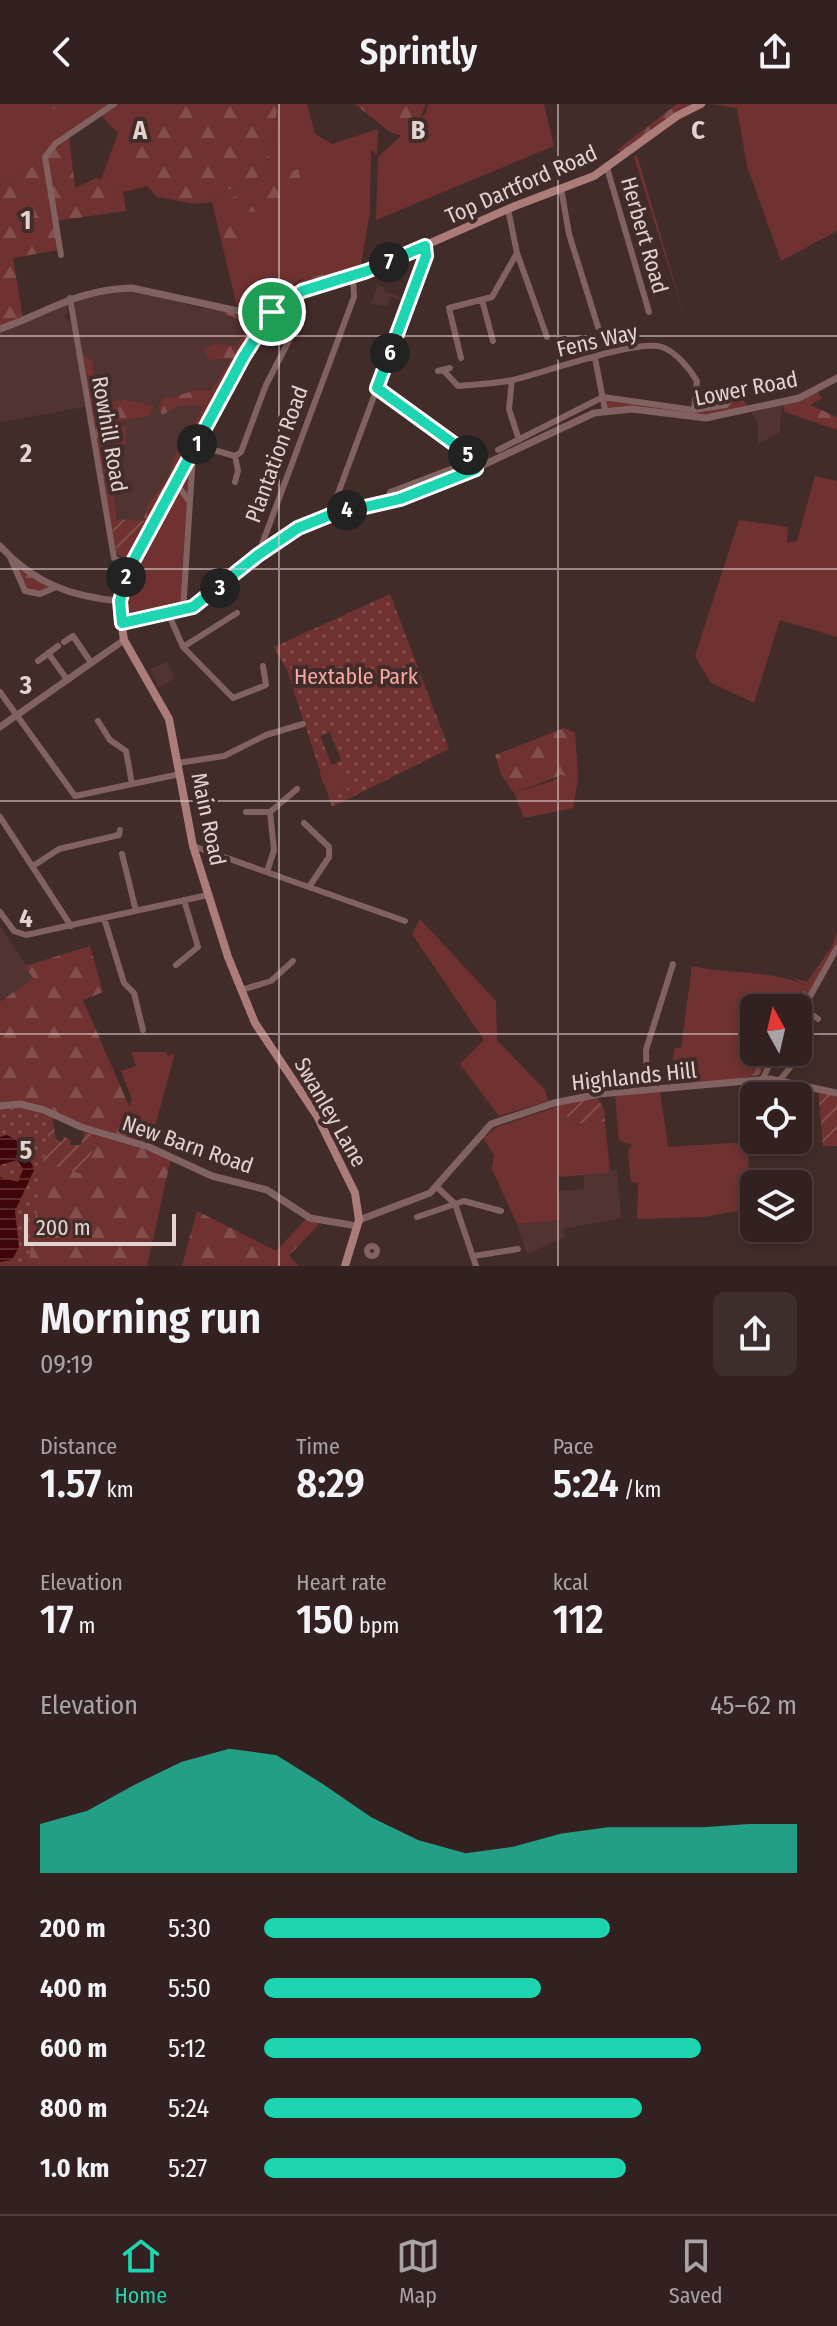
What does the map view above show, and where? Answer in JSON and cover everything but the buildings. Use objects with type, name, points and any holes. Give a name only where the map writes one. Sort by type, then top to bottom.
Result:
[{"type":"main road","name":"Top Dartford Road","points":[[122,623],[120,601],[130,567],[272,312],[302,291],[353,275],[425,246],[607,168],[677,116],[701,104]]},
{"type":"main road","name":"Main Road","points":[[122,623],[124,640],[162,703],[178,763],[193,846],[241,990],[257,1026]]},
{"type":"main road","name":"Swanley Lane","points":[[257,1026],[334,1145],[355,1193],[355,1222]]},
{"type":"main road","points":[[345,1266],[355,1222]]},
{"type":"street","points":[[61,255],[45,157],[55,144],[114,104]]},
{"type":"street","name":"Herbert Road","points":[[607,168],[649,312]]},
{"type":"street","points":[[561,188],[569,234],[598,327]]},
{"type":"street","points":[[508,209],[517,253],[547,337]]},
{"type":"street","points":[[330,515],[426,256],[425,246]]},
{"type":"street","points":[[461,358],[449,308],[492,297],[517,253]]},
{"type":"street","name":"Plantation Road","points":[[258,555],[354,297],[353,275]]},
{"type":"street","points":[[0,329],[94,290],[132,288],[238,311],[261,308],[296,327],[266,385],[241,452],[235,456],[194,448],[183,611]]},
{"type":"street","name":"Rowhill Road","points":[[70,298],[114,558],[130,567]]},
{"type":"street","points":[[482,300],[493,341]]},
{"type":"street","name":"Fens Way","points":[[444,370],[458,386],[512,380],[650,346],[672,352],[697,381],[694,410]]},
{"type":"street","points":[[595,358],[605,410]]},
{"type":"street","name":"Lower Road","points":[[122,623],[183,611],[211,596],[258,555],[298,528],[330,515],[386,503],[580,418],[605,410],[644,410],[699,419],[799,398],[837,378]]},
{"type":"street","points":[[512,380],[509,409],[519,440]]},
{"type":"street","points":[[377,388],[468,454],[474,465]]},
{"type":"street","name":"Lower Road","points":[[603,397],[694,410],[726,405],[734,394]]},
{"type":"street","points":[[498,450],[603,397]]},
{"type":"street","points":[[235,456],[238,471],[235,482]]},
{"type":"street","points":[[173,487],[181,490],[189,501]]},
{"type":"street","points":[[0,546],[10,557],[54,588],[120,601]]},
{"type":"street","points":[[10,557],[25,591],[40,594],[54,588]]},
{"type":"street","points":[[183,647],[237,613]]},
{"type":"street","points":[[169,615],[183,647],[233,698],[266,685],[263,666]]},
{"type":"street","points":[[38,661],[73,636],[90,661]]},
{"type":"street","points":[[0,727],[124,640]]},
{"type":"street","points":[[48,653],[66,678]]},
{"type":"street","points":[[0,692],[19,713],[75,796],[180,774]]},
{"type":"street","points":[[98,721],[126,751],[132,784]]},
{"type":"street","points":[[178,763],[224,756],[266,735],[303,724]]},
{"type":"street","points":[[246,812],[270,812],[297,789]]},
{"type":"street","points":[[267,872],[274,850],[270,812]]},
{"type":"street","points":[[0,817],[71,926]]},
{"type":"street","points":[[304,823],[329,847],[329,857],[309,887]]},
{"type":"street","points":[[33,866],[59,849],[119,835],[120,830]]},
{"type":"street","points":[[193,846],[405,921]]},
{"type":"street","points":[[122,854],[136,911]]},
{"type":"street","points":[[0,912],[18,935],[208,895]]},
{"type":"street","points":[[176,965],[198,947],[184,900]]},
{"type":"street","points":[[104,918],[124,983],[134,993],[143,1030]]},
{"type":"street","points":[[812,994],[837,949]]},
{"type":"street","points":[[241,990],[271,981],[293,961]]},
{"type":"street","points":[[647,1090],[646,1050],[673,964]]},
{"type":"street","points":[[812,1014],[818,1019]]},
{"type":"street","points":[[762,1080],[769,1066]]},
{"type":"street","points":[[780,1080],[791,1066]]},
{"type":"street","name":"Highlands Hill","points":[[355,1222],[423,1196],[437,1187],[481,1131],[491,1124],[554,1103],[647,1090],[762,1080],[780,1080],[837,1093]]},
{"type":"street","name":"New Barn Road","points":[[0,1106],[20,1104],[44,1110],[81,1127],[149,1147],[212,1176],[267,1190],[310,1218],[355,1222]]},
{"type":"street","points":[[437,1187],[455,1204],[476,1266]]},
{"type":"street","points":[[417,1217],[473,1201],[501,1211]]},
{"type":"street","points":[[474,1256],[518,1249]]},
{"type":"street","points":[[370,1266],[371,1256]]},
{"type":"shaded area","points":[[378,285],[385,287],[384,291],[409,300],[408,303],[391,297],[387,306],[371,304]]},
{"type":"shaded area","points":[[132,290],[197,307],[267,312],[237,359],[133,551],[114,543],[74,306],[81,297]]},
{"type":"shaded area","points":[[66,303],[68,311],[64,317],[71,322],[85,407],[0,422],[0,331]]},
{"type":"shaded area","points":[[782,403],[780,432],[758,444],[758,424],[750,410]]},
{"type":"shaded area","points":[[167,661],[175,678],[159,688],[150,670]]},
{"type":"shaded area","points":[[0,926],[34,977],[0,1002]]},
{"type":"shaded area","points":[[7,1135],[24,1145],[34,1170],[15,1211],[19,1247],[12,1260],[0,1262],[0,1177],[18,1182],[23,1169],[17,1160],[0,1165],[0,1137]]},
{"type":"shaded area","points":[[610,1169],[617,1170],[621,1218],[564,1229],[565,1237],[527,1254],[517,1224],[560,1220],[559,1191],[584,1189],[584,1175],[607,1173]]},
{"type":"green space","points":[[0,104],[172,104],[125,160],[148,186],[123,192],[126,211],[112,213],[116,186],[101,180],[118,133],[100,114],[69,137],[68,128],[36,164],[0,185]]},
{"type":"green space","points":[[49,104],[100,104],[88,113],[51,108]]},
{"type":"green space","points":[[172,104],[278,104],[266,174],[195,204],[157,197],[124,160]]},
{"type":"green space","points":[[278,104],[307,104],[315,134],[332,144],[378,129],[377,155],[371,149],[370,212],[361,265],[310,278],[309,274],[255,309],[238,311],[212,202],[195,204],[266,174]]},
{"type":"green space","points":[[355,104],[426,104],[418,123],[401,136],[390,132]]},
{"type":"green space","points":[[428,104],[544,104],[554,146],[376,220],[378,157],[426,113]]},
{"type":"green space","points":[[677,104],[691,104],[621,153],[617,150]]},
{"type":"green space","points":[[710,104],[837,104],[837,231],[781,261],[747,166],[737,108]]},
{"type":"green space","points":[[68,128],[75,188],[96,178],[116,186],[112,213],[54,221],[58,250],[13,258],[23,319],[0,328],[0,185],[36,164],[35,139]]},
{"type":"green space","points":[[637,155],[686,322],[634,157]]},
{"type":"green space","points":[[298,169],[308,205],[241,213],[244,246],[226,251],[218,204]]},
{"type":"green space","points":[[357,264],[360,268],[303,287],[269,306],[255,306],[256,301],[275,297],[303,280],[303,266],[308,267],[310,278]]},
{"type":"green space","points":[[205,306],[267,312],[237,359],[133,551],[117,554],[81,355],[92,360],[99,402],[126,400],[154,406],[150,416],[117,421],[126,428],[126,443],[121,447],[116,438],[106,438],[116,520],[141,529],[148,504],[168,477],[174,457],[205,405],[179,406],[162,415],[159,407],[163,399],[198,390],[211,391],[232,358],[210,360],[204,351],[214,344],[237,346],[251,320],[238,319]]},
{"type":"green space","points":[[817,391],[822,398],[810,405],[837,417],[837,430],[785,412],[782,403]]},
{"type":"green space","points":[[741,394],[749,410],[706,418],[644,409],[605,410],[603,398],[694,410],[729,404],[735,395]]},
{"type":"green space","points":[[193,451],[182,611],[123,623],[124,585]]},
{"type":"green space","points":[[470,464],[466,471],[394,498],[391,496]]},
{"type":"green space","points":[[815,476],[837,481],[837,637],[780,620],[754,703],[710,682],[695,656],[739,520],[788,527],[787,543],[797,541]]},
{"type":"green space","points":[[111,519],[150,521],[130,557],[123,558],[117,554]]},
{"type":"green space","points":[[11,558],[53,588],[40,593],[25,591]]},
{"type":"green space","name":"Hextable Park","points":[[390,594],[449,749],[332,807],[326,788],[329,796],[350,787],[340,766],[321,774],[287,670],[274,647]],"holes":[[[330,732],[341,760],[332,765],[320,736]]]},
{"type":"green space","points":[[564,728],[575,733],[578,779],[561,775],[514,793],[502,776],[495,755]]},
{"type":"green space","points":[[340,765],[350,787],[329,796],[320,774]]},
{"type":"green space","points":[[561,775],[578,779],[573,808],[524,818],[514,793]]},
{"type":"green space","points":[[420,919],[496,1001],[497,1040],[545,1090],[548,1101],[499,1116],[460,1064],[484,1040],[412,934]]},
{"type":"green space","points":[[837,933],[837,947],[809,994],[802,994],[806,986],[792,978],[807,982],[831,948]]},
{"type":"green space","points":[[90,946],[103,992],[83,1000],[145,1143],[0,1104],[0,1002],[33,978],[25,966]]},
{"type":"green space","points":[[692,966],[780,977],[806,986],[802,994],[740,994],[740,1066],[761,1066],[757,1073],[712,1081],[670,1075],[675,1048],[681,1048]]},
{"type":"green space","points":[[131,1052],[166,1052],[168,1056],[175,1053],[150,1145],[145,1143],[129,1107],[132,1099],[121,1071],[136,1066]]},
{"type":"green space","points":[[756,1066],[765,1066],[759,1075],[695,1086],[694,1078],[712,1081],[751,1073]]},
{"type":"green space","points":[[818,1090],[837,1093],[837,1146],[823,1146]]},
{"type":"green space","points":[[660,1091],[668,1147],[740,1142],[740,1154],[748,1154],[748,1170],[740,1170],[740,1211],[704,1217],[637,1219],[638,1183],[631,1182],[628,1152],[632,1145],[619,1141],[615,1095]]},
{"type":"green space","points":[[597,1097],[604,1109],[605,1122],[568,1124],[566,1104]]},
{"type":"green space","points":[[566,1104],[569,1124],[605,1122],[610,1169],[607,1173],[558,1177],[561,1220],[517,1224],[492,1169],[494,1155],[483,1138],[497,1127]]},
{"type":"green space","points":[[21,1106],[52,1115],[28,1266],[0,1266],[0,1107]]},
{"type":"green space","points":[[52,1115],[56,1139],[62,1142],[64,1137],[71,1140],[70,1145],[81,1145],[85,1131],[96,1134],[86,1175],[43,1163]]},
{"type":"green space","points":[[96,1133],[171,1158],[147,1266],[28,1266],[43,1163],[86,1174]]},
{"type":"green space","points":[[197,1211],[276,1251],[306,1219],[319,1224],[289,1256],[299,1266],[182,1266]]},
{"type":"route","points":[[425,246],[426,256],[377,388],[389,393],[468,454],[476,469],[400,499],[347,510],[298,528],[258,555],[211,596],[193,607],[169,615],[122,623],[120,601],[130,567],[244,356],[272,312],[302,291],[367,271],[425,246]]}]
